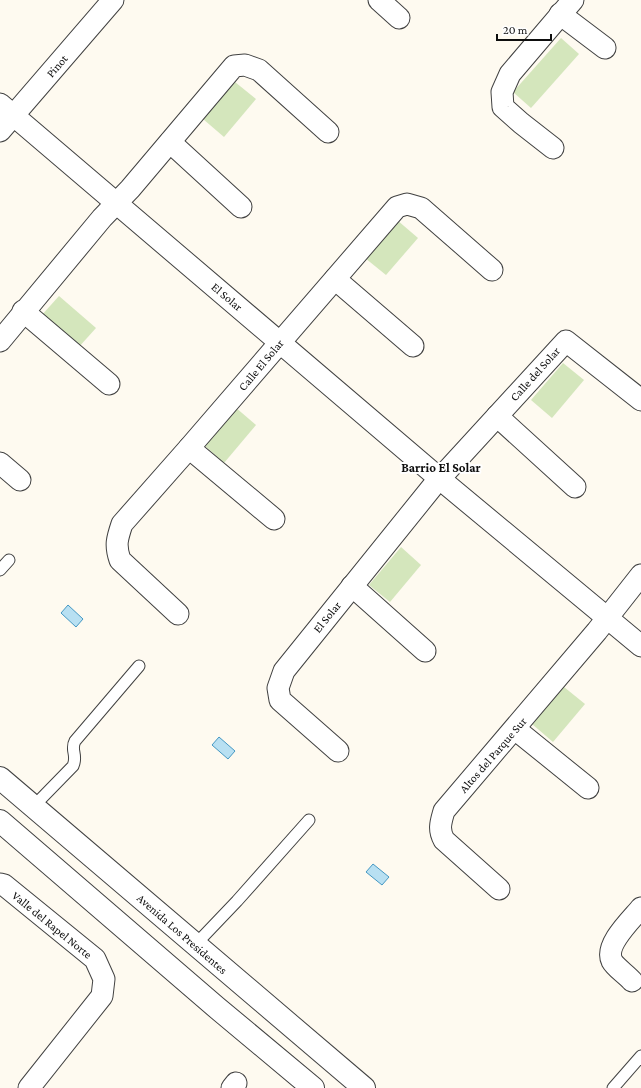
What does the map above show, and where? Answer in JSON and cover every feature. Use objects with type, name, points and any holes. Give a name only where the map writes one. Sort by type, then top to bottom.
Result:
[{"type":"street","name":"Pinot","points":[[0,131],[7,110],[113,0]]},
{"type":"street","points":[[379,0],[399,18]]},
{"type":"street","points":[[553,148],[503,107],[502,92],[510,74],[566,7],[605,48]]},
{"type":"street","points":[[0,341],[115,203],[130,189],[234,66],[245,65],[259,70],[328,132]]},
{"type":"street","name":"El Solar","points":[[7,110],[440,479],[641,646]]},
{"type":"street","points":[[170,142],[241,207]]},
{"type":"street","name":"Calle El Solar","points":[[178,614],[120,560],[117,549],[117,539],[122,524],[397,207],[407,204],[421,208],[492,270]]},
{"type":"street","points":[[335,279],[413,346]]},
{"type":"street","points":[[23,312],[109,384]]},
{"type":"street","name":"Calle del Solar","points":[[440,479],[566,341],[641,400]]},
{"type":"street","points":[[498,416],[575,487]]},
{"type":"street","points":[[189,448],[274,519]]},
{"type":"street","points":[[0,463],[20,480]]},
{"type":"street","name":"El Solar","points":[[338,751],[280,700],[278,688],[284,671],[440,479]]},
{"type":"street","points":[[608,618],[641,575]]},
{"type":"street","points":[[352,586],[425,652]]},
{"type":"street","name":"Altos del Parque Sur","points":[[499,889],[444,840],[440,833],[440,825],[444,811],[608,618]]},
{"type":"street","points":[[515,729],[588,788]]},
{"type":"street","name":"Avenida Los Presidentes","points":[[0,778],[364,1088]]},
{"type":"street","points":[[0,820],[216,1007],[314,1088]]},
{"type":"street","name":"Valle del Rapel Norte","points":[[0,884],[4,885],[95,959],[104,979],[102,996],[29,1088]]},
{"type":"street","points":[[632,981],[612,961],[610,952],[615,940],[641,908]]},
{"type":"street","points":[[216,1007],[234,1005],[240,996],[240,983]]},
{"type":"lane","points":[[0,570],[9,560]]},
{"type":"lane","points":[[33,807],[74,766],[76,756],[73,746],[75,741],[139,666]]},
{"type":"lane","points":[[195,945],[238,901],[309,820]]},
{"type":"lane","points":[[613,1088],[641,1056]]},
{"type":"green space","points":[[561,38],[579,54],[531,108],[513,92]]},
{"type":"green space","points":[[235,82],[256,99],[224,137],[203,119]]},
{"type":"green space","points":[[397,220],[418,238],[386,275],[365,258]]},
{"type":"green space","points":[[59,296],[96,328],[78,348],[41,316]]},
{"type":"green space","points":[[563,363],[584,380],[552,418],[531,400]]},
{"type":"green space","points":[[235,407],[256,425],[224,463],[204,445]]},
{"type":"green space","points":[[401,547],[421,565],[390,602],[369,585]]},
{"type":"green space","points":[[564,687],[585,704],[553,742],[532,724]]},
{"type":"water","points":[[68,605],[83,619],[76,627],[61,613]]},
{"type":"water","points":[[219,737],[235,751],[228,759],[212,745]]},
{"type":"water","points":[[373,864],[389,877],[382,885],[366,872]]},
{"type":"district","name":"Barrio El Solar","points":[[441,467]]}]
